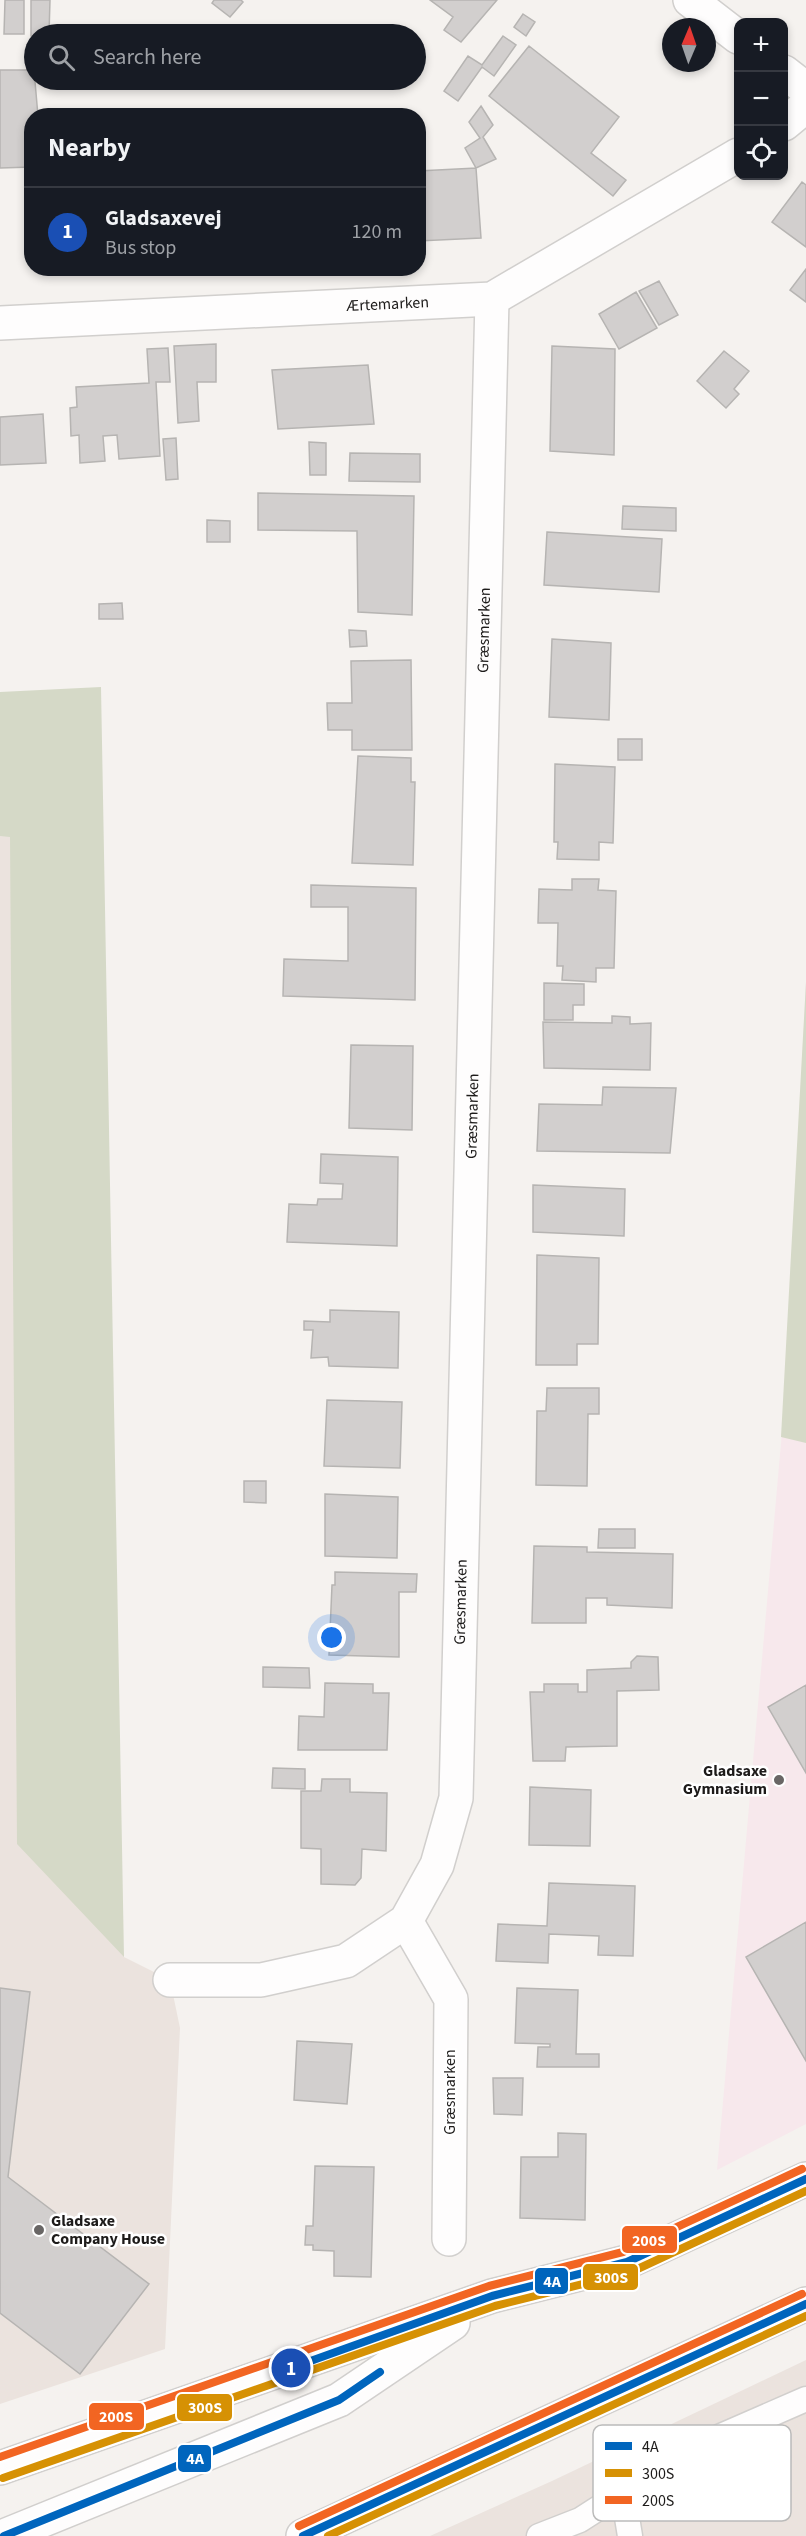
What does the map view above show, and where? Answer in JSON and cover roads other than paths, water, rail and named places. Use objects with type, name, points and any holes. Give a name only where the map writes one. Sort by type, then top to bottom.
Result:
[{"type":"street","points":[[690,0],[734,34]]},
{"type":"street","points":[[788,76],[806,89]]},
{"type":"street","points":[[788,120],[806,106]]},
{"type":"street","name":"Ærtemarken","points":[[0,323],[492,299],[734,157]]},
{"type":"street","name":"Græsmarken","points":[[170,1980],[261,1980],[346,1961],[406,1921],[437,1864],[456,1798],[492,299]]},
{"type":"street","name":"Græsmarken","points":[[406,1921],[451,1999],[449,2239]]},
{"type":"street","points":[[0,2468],[492,2296],[627,2262],[806,2179]]},
{"type":"street","points":[[4,2536],[339,2400],[492,2296]]},
{"type":"street","points":[[303,2536],[806,2304]]},
{"type":"lane","points":[[746,2425],[806,2399]]},
{"type":"lane","points":[[539,2536],[580,2520],[593,2512]]},
{"type":"lane","points":[[628,2521],[630,2536]]},
{"type":"place","name":"Gladsaxe Gymnasium","points":[[779,1780]]},
{"type":"place","name":"Gladsaxe Company House","points":[[39,2230]]},
{"type":"place","name":"Gladsaxevej","points":[[291,2368]]}]
